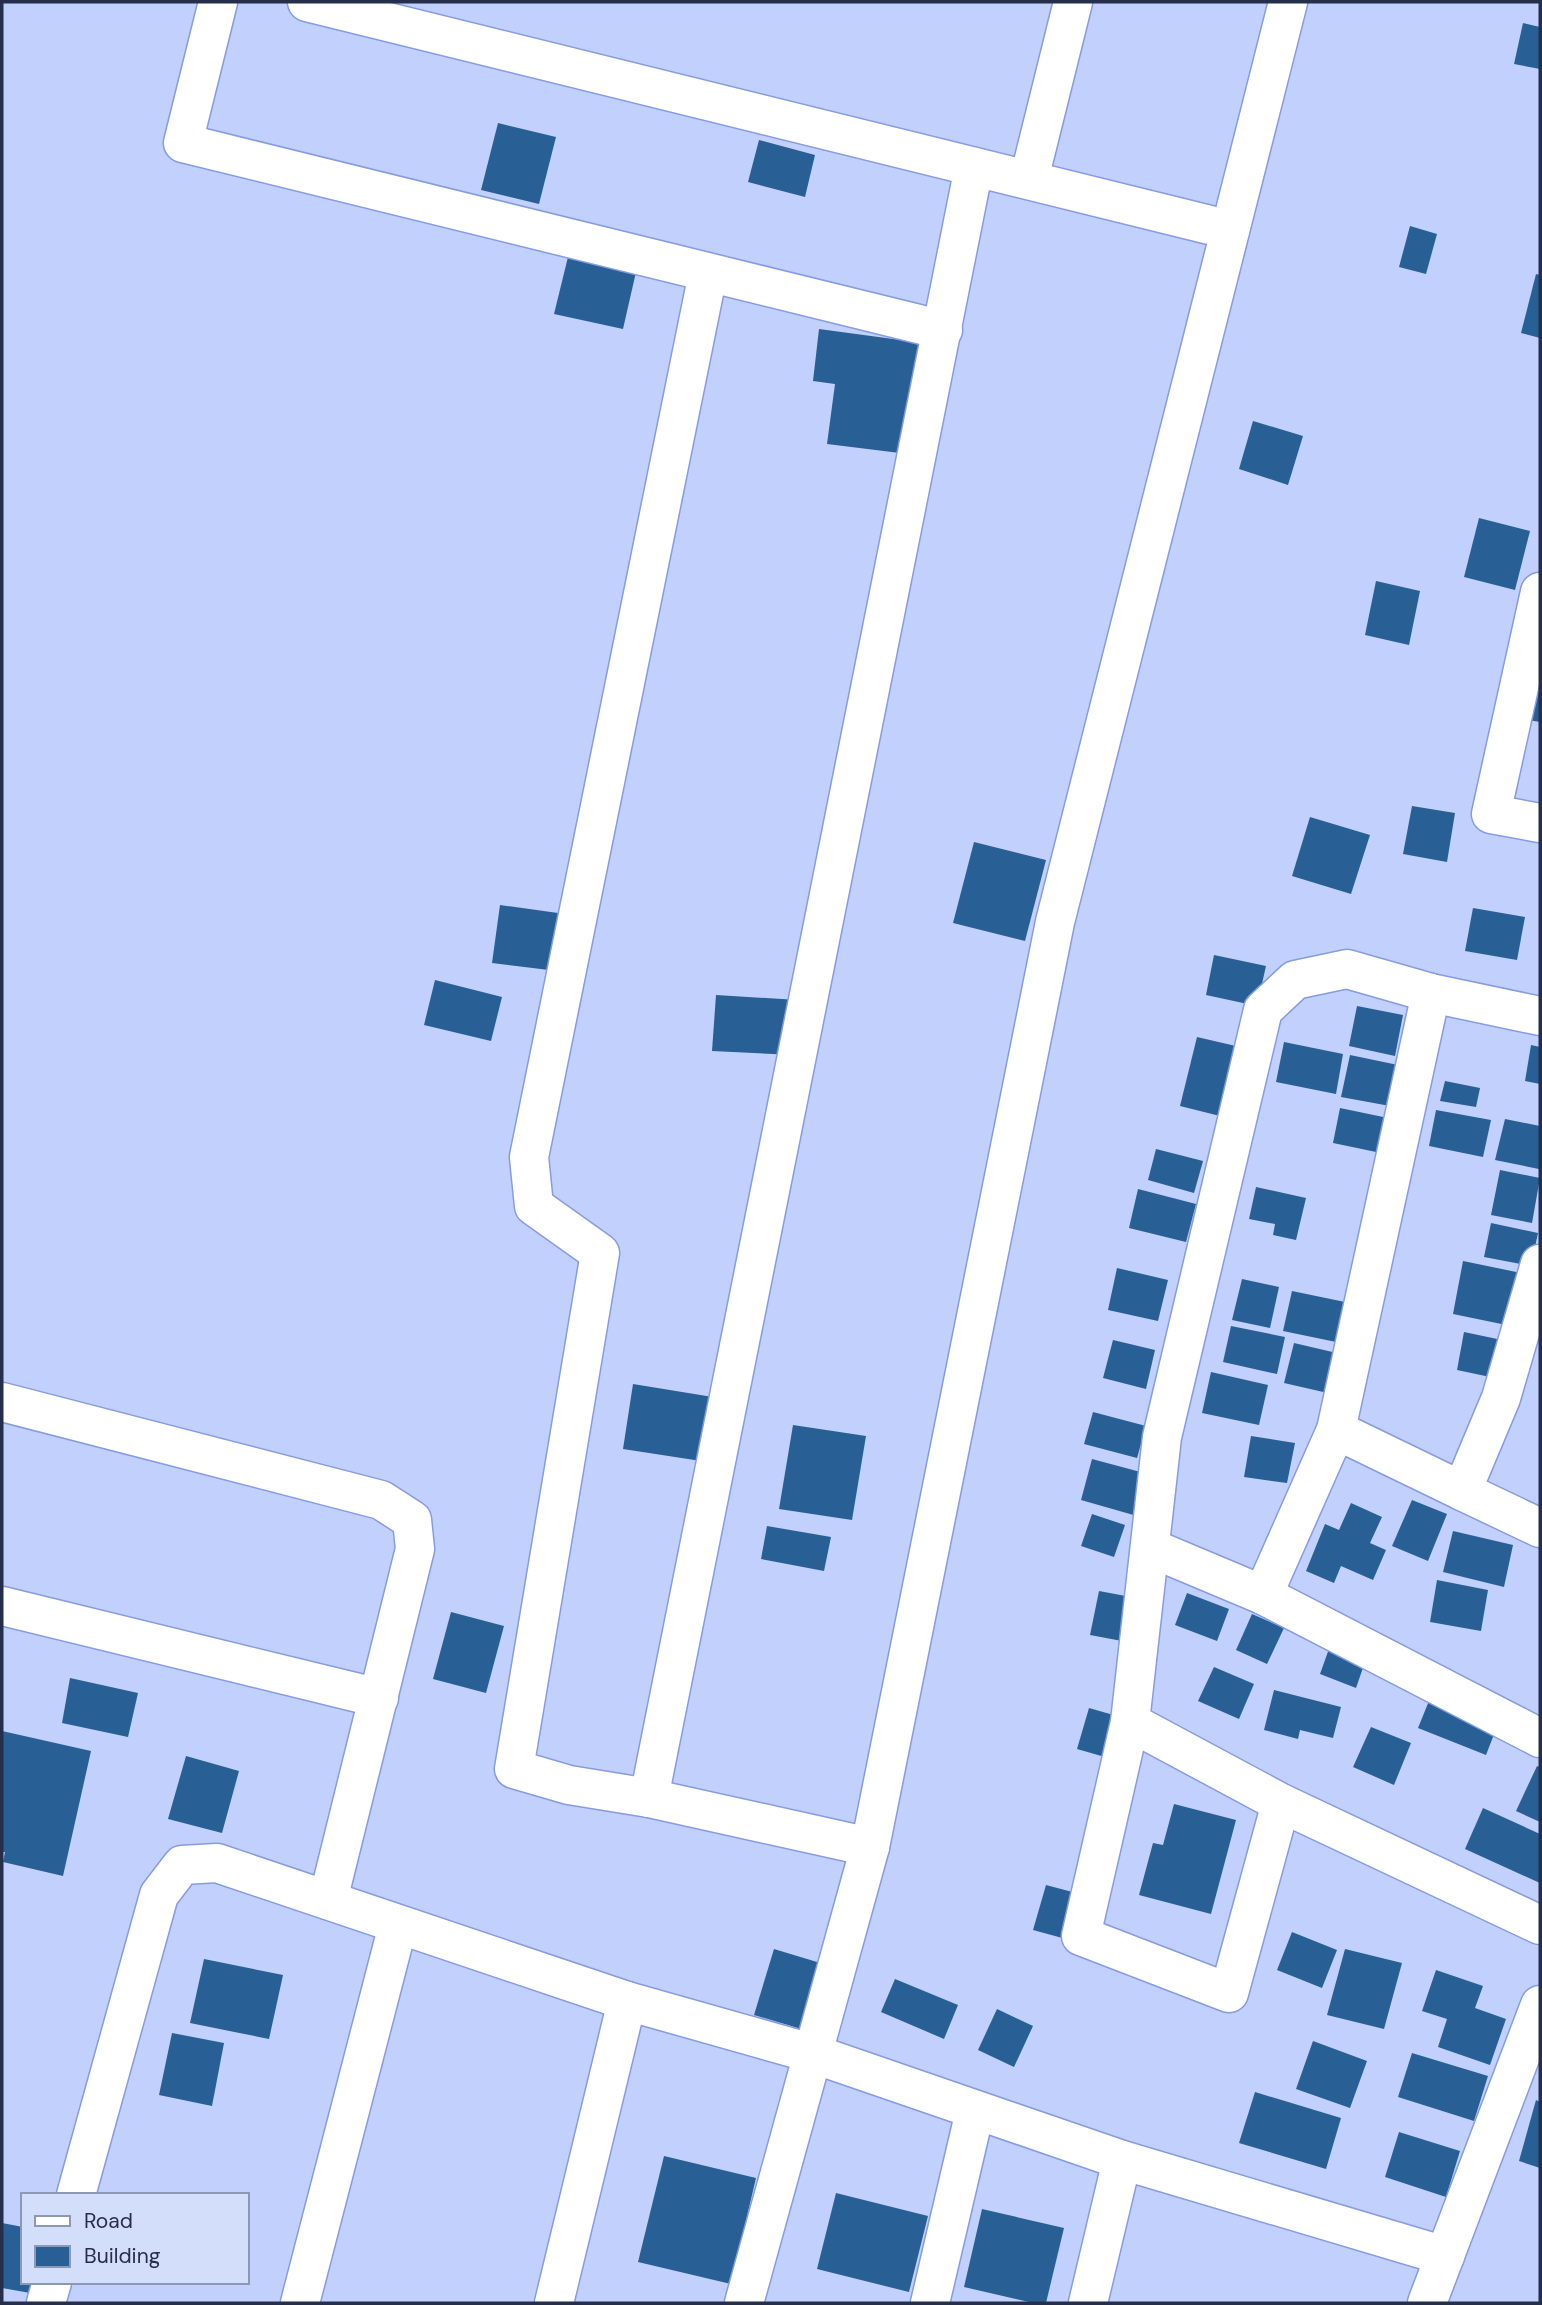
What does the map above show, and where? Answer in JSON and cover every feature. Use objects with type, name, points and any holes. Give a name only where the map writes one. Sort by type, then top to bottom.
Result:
[{"type":"street","points":[[218,2],[183,143],[943,330]]},
{"type":"street","points":[[307,2],[1230,230]]},
{"type":"street","points":[[1029,179],[1073,2]]},
{"type":"street","points":[[744,2303],[870,1847],[1055,922],[1288,2]]},
{"type":"street","points":[[649,1798],[974,167]]},
{"type":"street","points":[[708,273],[529,1157],[534,1206],[600,1253],[514,1769],[569,1785],[649,1798],[870,1847]]},
{"type":"street","points":[[1538,608],[1491,814],[1540,823]]},
{"type":"street","points":[[1281,1803],[1228,1993],[1081,1936],[1130,1722],[1162,1437],[1263,1010],[1295,980],[1347,969],[1432,993],[1540,1016]]},
{"type":"street","points":[[1263,1595],[1336,1430],[1432,993]]},
{"type":"street","points":[[1462,1491],[1501,1398],[1540,1264]]},
{"type":"street","points":[[2,1402],[381,1500],[412,1520],[415,1549],[328,1900]]},
{"type":"street","points":[[1336,1430],[1540,1528]]},
{"type":"street","points":[[1151,1548],[1263,1595],[1540,1738]]},
{"type":"street","points":[[2,1606],[379,1698]]},
{"type":"street","points":[[1130,1722],[1281,1803],[1540,1925]]},
{"type":"street","points":[[77,2193],[159,1895],[182,1865],[217,1863],[626,2001],[811,2053],[1122,2160],[1445,2256]]},
{"type":"street","points":[[300,2303],[398,1925]]},
{"type":"street","points":[[554,2303],[626,2001]]},
{"type":"street","points":[[1427,2303],[1540,2005]]},
{"type":"street","points":[[930,2303],[975,2111]]},
{"type":"street","points":[[1088,2303],[1122,2160]]},
{"type":"street","points":[[46,2303],[51,2284]]},
{"type":"building","points":[[1523,23],[1540,27],[1540,69],[1514,64]]},
{"type":"building","points":[[498,123],[556,137],[539,204],[481,190]]},
{"type":"building","points":[[759,140],[815,155],[805,197],[748,182]]},
{"type":"building","points":[[1410,226],[1437,234],[1426,274],[1399,267]]},
{"type":"building","points":[[568,257],[636,272],[623,329],[554,314]]},
{"type":"building","points":[[1536,274],[1540,275],[1540,338],[1521,333]]},
{"type":"building","points":[[819,329],[923,343],[908,454],[827,444],[835,384],[813,381]]},
{"type":"building","points":[[1253,421],[1303,436],[1288,485],[1239,469]]},
{"type":"building","points":[[1479,518],[1530,531],[1515,590],[1464,577]]},
{"type":"building","points":[[1376,581],[1420,591],[1409,645],[1365,635]]},
{"type":"building","points":[[1540,664],[1540,722],[1523,719]]},
{"type":"building","points":[[1412,806],[1455,813],[1447,862],[1403,854]]},
{"type":"building","points":[[1310,817],[1370,835],[1351,894],[1292,876]]},
{"type":"building","points":[[974,842],[1046,860],[1025,941],[953,923]]},
{"type":"building","points":[[500,905],[558,913],[549,970],[492,963]]},
{"type":"building","points":[[1473,908],[1525,917],[1517,960],[1465,951]]},
{"type":"building","points":[[1214,955],[1266,966],[1257,1006],[1206,995]]},
{"type":"building","points":[[435,980],[502,997],[491,1041],[424,1025]]},
{"type":"building","points":[[716,995],[798,1000],[794,1055],[712,1051]]},
{"type":"building","points":[[1357,1006],[1403,1015],[1395,1056],[1349,1046]]},
{"type":"building","points":[[1197,1037],[1240,1047],[1224,1117],[1180,1106]]},
{"type":"building","points":[[1284,1042],[1343,1054],[1336,1094],[1276,1082]]},
{"type":"building","points":[[1531,1045],[1540,1047],[1540,1084],[1525,1081]]},
{"type":"building","points":[[1350,1055],[1398,1065],[1390,1106],[1341,1097]]},
{"type":"building","points":[[1445,1081],[1480,1088],[1476,1107],[1440,1101]]},
{"type":"building","points":[[1340,1108],[1388,1118],[1381,1153],[1333,1143]]},
{"type":"building","points":[[1436,1110],[1491,1120],[1483,1157],[1429,1146]]},
{"type":"building","points":[[1505,1119],[1540,1126],[1539,1169],[1495,1160]]},
{"type":"building","points":[[1156,1149],[1203,1161],[1194,1193],[1148,1180]]},
{"type":"building","points":[[1500,1170],[1540,1178],[1532,1223],[1491,1215]]},
{"type":"building","points":[[1256,1187],[1306,1198],[1296,1240],[1273,1235],[1275,1224],[1249,1219]]},
{"type":"building","points":[[1138,1189],[1196,1204],[1186,1242],[1129,1228]]},
{"type":"building","points":[[1491,1223],[1538,1233],[1531,1266],[1484,1257]]},
{"type":"building","points":[[1463,1261],[1526,1274],[1516,1327],[1453,1314]]},
{"type":"building","points":[[1117,1268],[1168,1280],[1158,1321],[1108,1310]]},
{"type":"building","points":[[1242,1279],[1279,1287],[1270,1328],[1232,1320]]},
{"type":"building","points":[[1292,1291],[1345,1302],[1336,1342],[1283,1331]]},
{"type":"building","points":[[1231,1326],[1285,1337],[1277,1374],[1223,1362]]},
{"type":"building","points":[[1464,1332],[1502,1340],[1495,1378],[1457,1370]]},
{"type":"building","points":[[1113,1340],[1155,1350],[1146,1389],[1103,1378]]},
{"type":"building","points":[[1294,1343],[1341,1354],[1332,1394],[1284,1383]]},
{"type":"building","points":[[1211,1372],[1268,1385],[1259,1425],[1202,1413]]},
{"type":"building","points":[[633,1384],[725,1399],[714,1463],[623,1449]]},
{"type":"building","points":[[1093,1412],[1146,1426],[1137,1458],[1084,1444]]},
{"type":"building","points":[[793,1425],[866,1436],[852,1520],[779,1509]]},
{"type":"building","points":[[1251,1436],[1295,1443],[1287,1483],[1244,1477]]},
{"type":"building","points":[[1092,1459],[1148,1474],[1137,1516],[1081,1500]]},
{"type":"building","points":[[1412,1500],[1447,1514],[1428,1561],[1392,1546]]},
{"type":"building","points":[[1351,1503],[1382,1517],[1370,1543],[1386,1550],[1373,1580],[1341,1566],[1334,1583],[1306,1571],[1325,1524],[1339,1530]]},
{"type":"building","points":[[1092,1514],[1125,1525],[1114,1557],[1081,1546]]},
{"type":"building","points":[[767,1526],[831,1537],[824,1571],[761,1559]]},
{"type":"building","points":[[1453,1531],[1513,1545],[1504,1587],[1443,1572]]},
{"type":"building","points":[[1437,1580],[1488,1590],[1481,1631],[1430,1622]]},
{"type":"building","points":[[1099,1591],[1131,1597],[1122,1641],[1090,1635]]},
{"type":"building","points":[[1187,1593],[1229,1609],[1217,1641],[1175,1625]]},
{"type":"building","points":[[451,1612],[504,1626],[486,1693],[433,1679]]},
{"type":"building","points":[[1252,1614],[1284,1628],[1267,1664],[1236,1650]]},
{"type":"building","points":[[1330,1646],[1366,1659],[1356,1688],[1320,1674]]},
{"type":"building","points":[[1214,1667],[1254,1684],[1239,1719],[1198,1701]]},
{"type":"building","points":[[70,1678],[138,1693],[128,1737],[62,1723]]},
{"type":"building","points":[[1274,1690],[1341,1707],[1333,1738],[1300,1730],[1298,1739],[1264,1730]]},
{"type":"building","points":[[1433,1691],[1500,1719],[1486,1755],[1418,1728]]},
{"type":"building","points":[[1089,1708],[1117,1716],[1105,1757],[1077,1749]]},
{"type":"building","points":[[1371,1727],[1411,1743],[1394,1785],[1353,1767]]},
{"type":"building","points":[[2,1731],[91,1751],[63,1876],[3,1862]]},
{"type":"building","points":[[186,1756],[239,1771],[222,1833],[168,1819]]},
{"type":"building","points":[[1537,1766],[1540,1767],[1540,1822],[1516,1811]]},
{"type":"building","points":[[1174,1804],[1236,1820],[1211,1914],[1139,1895],[1153,1843],[1163,1845]]},
{"type":"building","points":[[1483,1808],[1540,1834],[1540,1883],[1465,1849]]},
{"type":"building","points":[[1046,1885],[1080,1894],[1066,1939],[1033,1930]]},
{"type":"building","points":[[1292,1932],[1337,1950],[1322,1988],[1277,1970]]},
{"type":"building","points":[[774,1949],[827,1965],[808,2031],[754,2015]]},
{"type":"building","points":[[1345,1949],[1402,1963],[1384,2029],[1327,2015]]},
{"type":"building","points":[[204,1959],[283,1975],[269,2039],[190,2023]]},
{"type":"building","points":[[1436,1970],[1483,1986],[1475,2008],[1506,2019],[1490,2065],[1438,2047],[1447,2019],[1422,2011]]},
{"type":"building","points":[[895,1979],[958,2005],[944,2039],[881,2012]]},
{"type":"building","points":[[997,2009],[1033,2026],[1014,2067],[978,2050]]},
{"type":"building","points":[[172,2033],[224,2043],[212,2106],[159,2095]]},
{"type":"building","points":[[1313,2041],[1367,2061],[1350,2108],[1296,2089]]},
{"type":"building","points":[[1412,2053],[1488,2076],[1474,2121],[1398,2097]]},
{"type":"building","points":[[1255,2092],[1341,2118],[1326,2169],[1239,2143]]},
{"type":"building","points":[[1536,2100],[1540,2102],[1540,2168],[1519,2161]]},
{"type":"building","points":[[1399,2132],[1460,2151],[1446,2197],[1385,2177]]},
{"type":"building","points":[[664,2156],[756,2178],[731,2284],[638,2262]]},
{"type":"building","points":[[836,2193],[928,2216],[909,2292],[817,2269]]},
{"type":"building","points":[[982,2209],[1064,2228],[1046,2303],[1033,2303],[964,2287]]},
{"type":"building","points":[[2,2223],[21,2227],[21,2284],[38,2284],[36,2294],[2,2288]]}]
